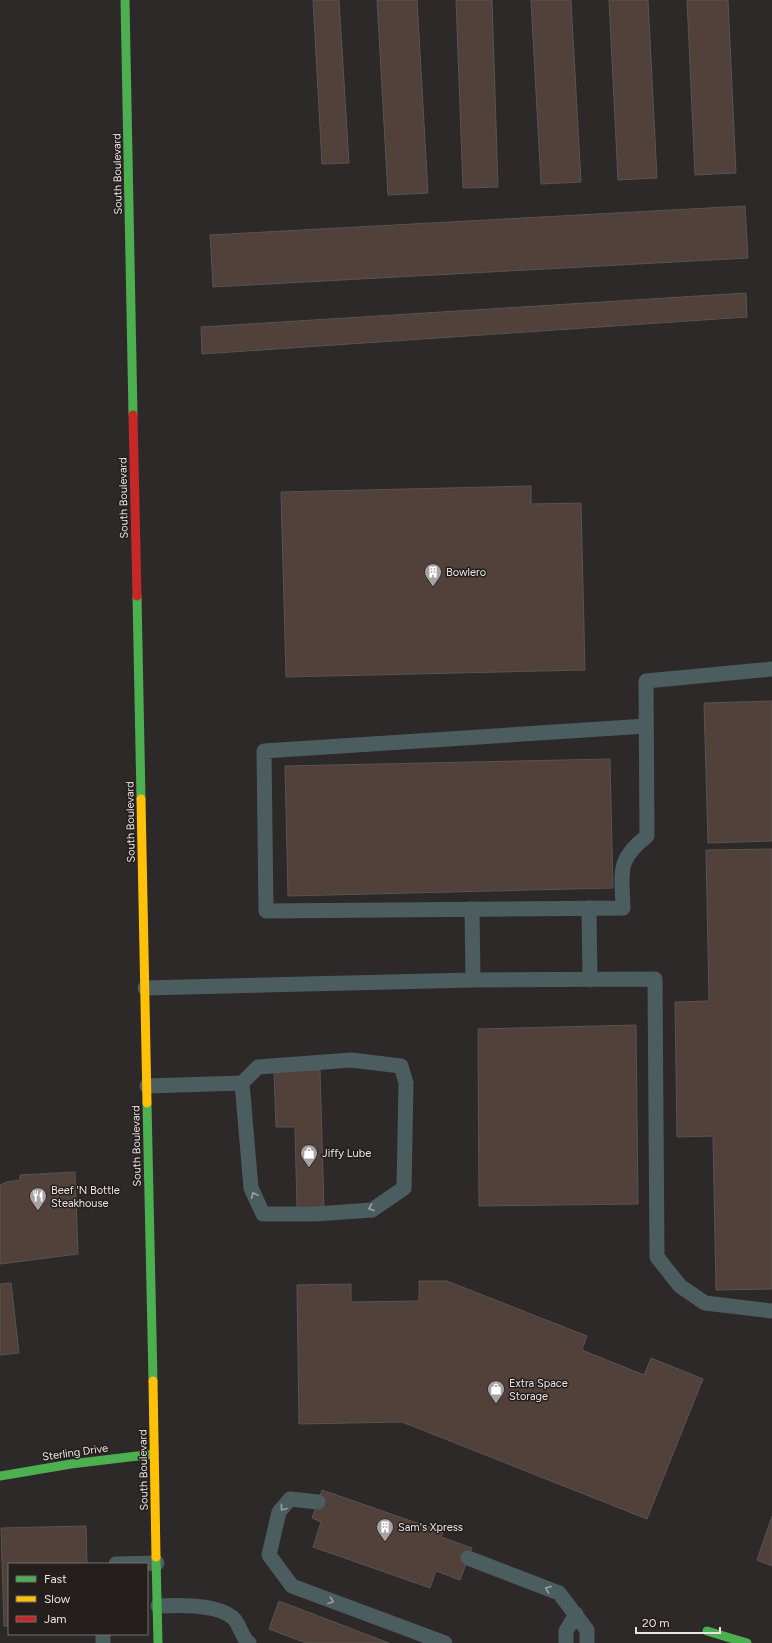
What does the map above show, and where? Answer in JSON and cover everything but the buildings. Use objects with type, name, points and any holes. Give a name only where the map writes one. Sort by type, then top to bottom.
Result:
[{"type":"main road","name":"South Boulevard","points":[[125,0],[158,1643]]},
{"type":"main road","name":"Sterling Drive","points":[[0,1476],[71,1464],[154,1454]]},
{"type":"main road","points":[[707,1631],[747,1643]]},
{"type":"lane","points":[[646,726],[264,751],[266,911],[623,908],[622,866],[632,848],[647,836],[646,680],[772,669]]},
{"type":"lane","points":[[589,908],[590,980]]},
{"type":"lane","points":[[472,909],[473,980]]},
{"type":"lane","points":[[144,988],[473,980],[655,979],[657,1257],[680,1286],[705,1303],[772,1311]]},
{"type":"lane","points":[[147,1086],[242,1083],[258,1067],[351,1060],[400,1066],[406,1083],[404,1188],[372,1210],[315,1214],[263,1214],[251,1188],[242,1083]]},
{"type":"lane","points":[[318,1502],[290,1499],[280,1512],[269,1555],[292,1586],[445,1643]]},
{"type":"lane","points":[[468,1558],[559,1593],[576,1614],[586,1630],[587,1643]]},
{"type":"lane","points":[[148,1563],[157,1563]]},
{"type":"lane","points":[[158,1606],[190,1605],[213,1609],[232,1617],[249,1643]]},
{"type":"lane","points":[[566,1643],[566,1631],[576,1614]]},
{"type":"traffic: fast","points":[[125,0],[133,415]]},
{"type":"traffic: fast","points":[[137,596],[141,799]]},
{"type":"traffic: fast","points":[[147,1103],[153,1381]]},
{"type":"traffic: fast","points":[[0,1476],[71,1464],[154,1454]]},
{"type":"traffic: fast","points":[[156,1557],[158,1643]]},
{"type":"traffic: fast","points":[[707,1631],[747,1643]]},
{"type":"traffic: slow","points":[[141,799],[147,1103]]},
{"type":"traffic: slow","points":[[153,1381],[156,1557]]},
{"type":"traffic: jam","points":[[133,415],[137,596]]},
{"type":"place","name":"Bowlero","points":[[433,587]]},
{"type":"place","name":"Jiffy Lube","points":[[309,1168]]},
{"type":"place","name":"Beef 'N Bottle Steakhouse","points":[[38,1211]]},
{"type":"place","name":"Extra Space Storage","points":[[496,1404]]},
{"type":"place","name":"Sam's Xpress","points":[[385,1542]]}]
